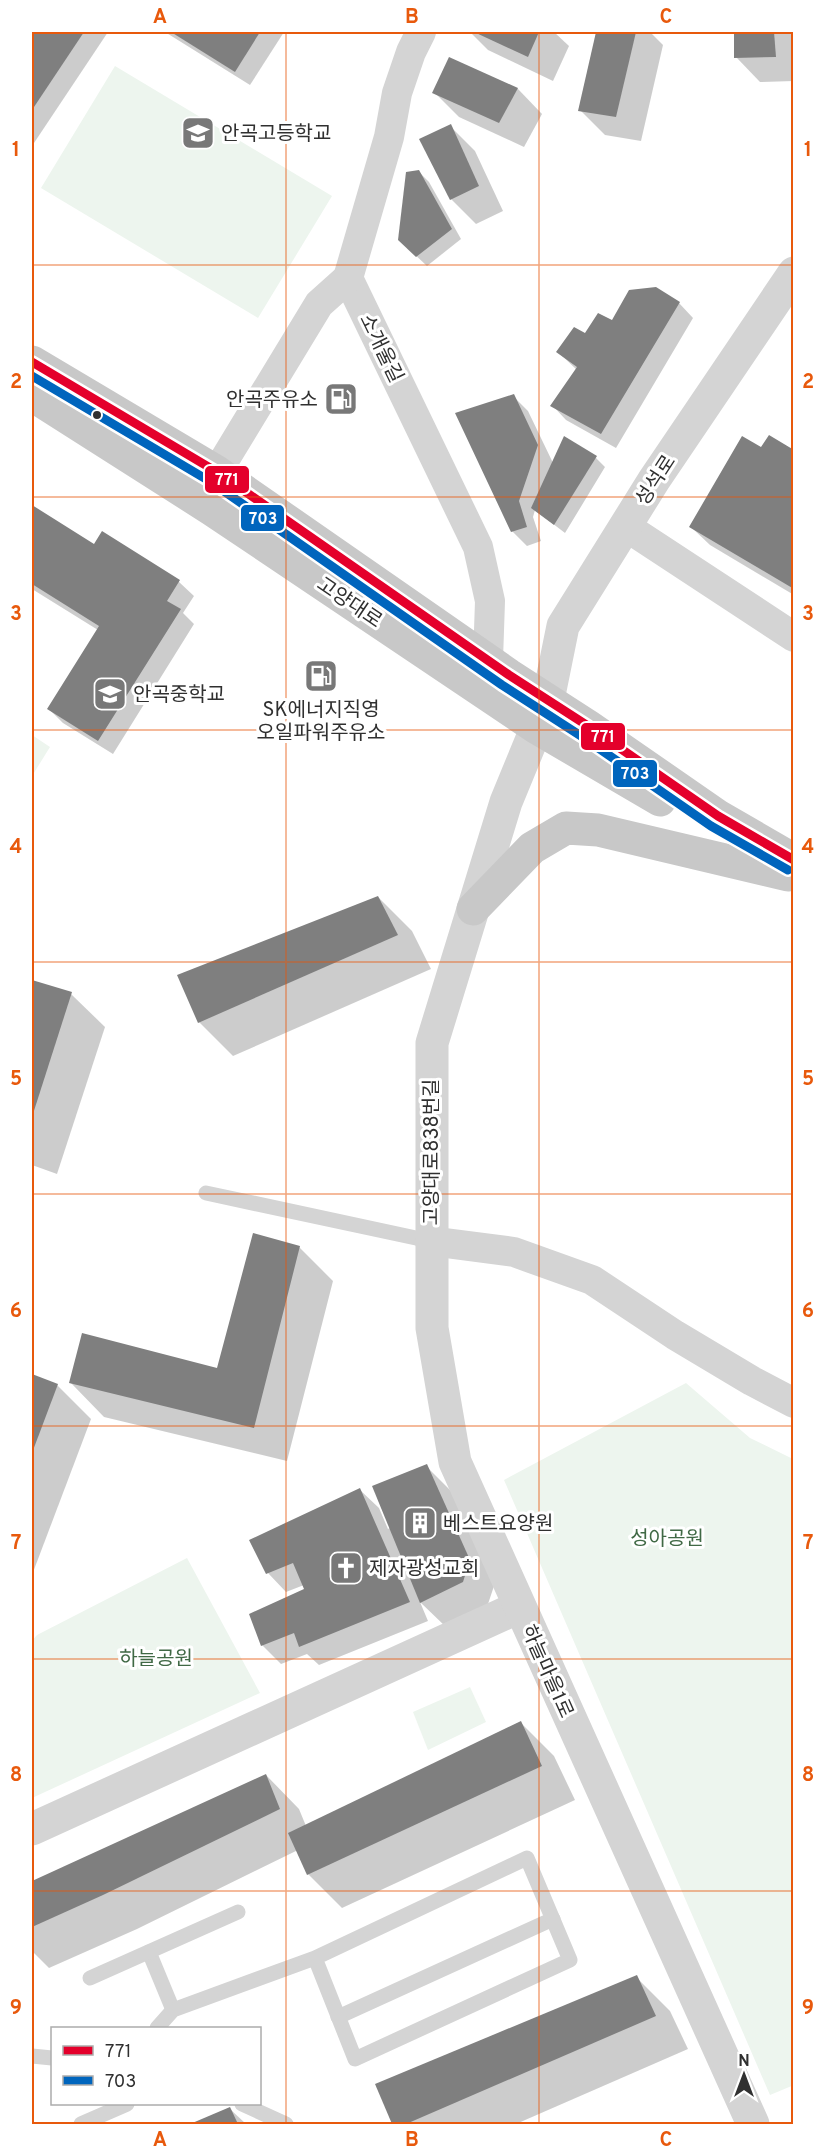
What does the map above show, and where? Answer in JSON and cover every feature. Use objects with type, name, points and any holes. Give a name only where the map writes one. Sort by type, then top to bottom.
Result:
[{"type":"main road","name":"고양대로","points":[[32,362],[217,472],[488,660],[542,714]]},
{"type":"main road","name":"고양대로","points":[[32,395],[542,714],[718,816],[792,871]]},
{"type":"main road","points":[[473,909],[532,848],[566,828],[598,830],[792,871]]},
{"type":"street","points":[[217,472],[319,304],[348,278],[389,137],[397,93],[411,52],[421,32]]},
{"type":"street","name":"성석로","points":[[542,714],[563,626],[625,526],[794,273]]},
{"type":"street","name":"소개울길","points":[[348,278],[478,548],[490,602],[488,660]]},
{"type":"street","points":[[625,526],[794,638]]},
{"type":"street","name":"고양대로838번길","points":[[519,1607],[455,1462],[432,1328],[430,1241],[432,1043],[506,802],[542,714]]},
{"type":"street","points":[[430,1241],[514,1252],[592,1280],[675,1335],[794,1403]]},
{"type":"street","name":"하늘마을1로","points":[[32,1829],[519,1607],[753,2124]]},
{"type":"lane","points":[[206,1193],[430,1241]]},
{"type":"lane","points":[[158,2027],[173,2010],[315,1958],[527,1858],[570,1960],[355,2059],[315,1958]]},
{"type":"lane","points":[[90,1978],[238,1912]]},
{"type":"lane","points":[[338,2017],[553,1919]]},
{"type":"lane","points":[[149,1952],[173,2010]]},
{"type":"lane","points":[[32,2056],[51,2058]]},
{"type":"lane","points":[[81,2124],[123,2105]]},
{"type":"lane","points":[[246,2105],[278,2123]]},
{"type":"green space","points":[[115,66],[332,196],[258,318],[41,188]]},
{"type":"green space","points":[[32,735],[50,747],[32,776]]},
{"type":"green space","name":"성아공원","points":[[686,1383],[750,1438],[793,1459],[794,2085],[770,2095],[504,1480]]},
{"type":"green space","name":"하늘공원","points":[[187,1558],[260,1693],[32,1798],[32,1641],[37,1635]]},
{"type":"green space","points":[[470,1687],[486,1722],[428,1750],[413,1712]]},
{"type":"building","points":[[32,32],[84,32],[32,110]]},
{"type":"building","points":[[171,32],[260,32],[235,72]]},
{"type":"building","points":[[474,32],[539,32],[528,57]]},
{"type":"building","points":[[596,32],[636,32],[616,117],[578,111]]},
{"type":"building","points":[[734,32],[774,32],[776,57],[734,58]]},
{"type":"building","points":[[449,57],[518,88],[499,123],[432,93]]},
{"type":"building","points":[[451,124],[479,186],[450,200],[419,139]]},
{"type":"building","points":[[419,170],[452,229],[416,257],[398,240],[406,172]]},
{"type":"building","points":[[656,287],[680,302],[601,434],[550,406],[577,367],[556,352],[574,327],[585,333],[598,313],[612,320],[629,290]]},
{"type":"building","points":[[514,394],[538,445],[519,501],[527,527],[511,532],[455,413]]},
{"type":"building","points":[[769,435],[794,450],[794,589],[689,527],[742,436],[761,447]]},
{"type":"building","points":[[564,436],[597,456],[554,525],[531,508]]},
{"type":"building","points":[[32,505],[94,544],[102,531],[180,580],[167,601],[181,609],[98,741],[47,709],[99,626],[32,584]]},
{"type":"building","points":[[378,896],[398,935],[198,1023],[177,975]]},
{"type":"building","points":[[32,980],[72,992],[32,1117]]},
{"type":"building","points":[[253,1233],[300,1246],[254,1428],[69,1383],[82,1333],[217,1368]]},
{"type":"building","points":[[32,1374],[58,1384],[32,1453]]},
{"type":"building","name":"베스트요양원","points":[[427,1464],[470,1560],[463,1582],[420,1603],[372,1486]]},
{"type":"building","name":"제자광성교회","points":[[360,1488],[410,1602],[299,1647],[294,1633],[261,1646],[249,1614],[304,1589],[293,1563],[266,1574],[249,1540]]},
{"type":"building","points":[[521,1721],[542,1766],[307,1875],[288,1833]]},
{"type":"building","points":[[266,1774],[280,1809],[32,1927],[32,1881]]},
{"type":"building","points":[[637,1975],[656,2016],[406,2124],[392,2124],[375,2084]]},
{"type":"building","points":[[230,2107],[238,2124],[190,2124]]},
{"type":"transit line","name":"771","points":[[32,362],[217,472],[509,675],[588,726],[718,816],[794,860]]},
{"type":"transit line","name":"703","points":[[32,376],[211,482],[502,685],[581,736],[711,826],[788,870]]},
{"type":"place","name":"안곡고등학교","points":[[198,133]]},
{"type":"place","name":"안곡주유소","points":[[341,399]]},
{"type":"place","name":"SK에너지직영 오일파워주유소","points":[[321,676]]},
{"type":"place","name":"안곡중학교","points":[[110,694]]},
{"type":"place","name":"베스트요양원","points":[[420,1523]]},
{"type":"place","name":"제자광성교회","points":[[346,1568]]}]
